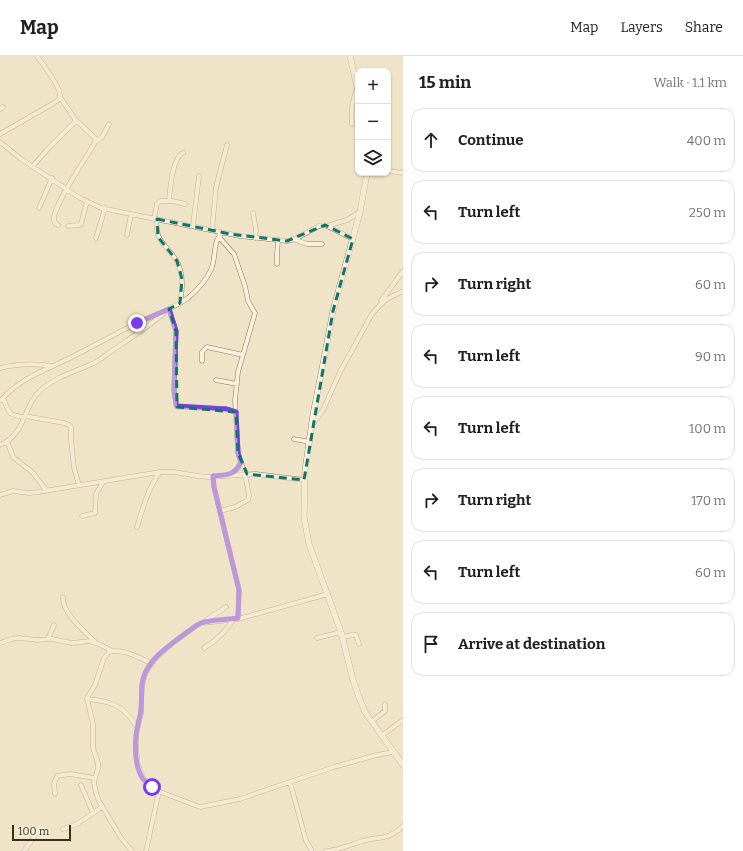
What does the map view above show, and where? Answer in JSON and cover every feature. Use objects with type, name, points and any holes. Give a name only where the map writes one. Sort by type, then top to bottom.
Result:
[{"type":"street","points":[[37,56],[56,85],[60,92],[60,96],[76,121],[94,136],[96,139],[95,142]]},
{"type":"street","points":[[350,56],[355,77]]},
{"type":"street","points":[[0,134],[54,103],[60,96]]},
{"type":"street","points":[[352,124],[352,101],[355,96]]},
{"type":"street","points":[[32,167],[76,121]]},
{"type":"street","points":[[58,225],[54,220],[66,188],[95,142],[102,137],[109,124]]},
{"type":"street","points":[[0,142],[32,167],[87,201],[105,208],[222,233],[255,238],[287,241],[294,240],[319,226],[327,226],[346,220],[360,212]]},
{"type":"street","points":[[212,230],[216,187],[227,145]]},
{"type":"street","points":[[170,200],[173,173],[178,157],[183,153]]},
{"type":"street","points":[[391,171],[403,173]]},
{"type":"street","points":[[193,226],[199,176]]},
{"type":"street","points":[[366,176],[360,212],[333,311],[312,424],[304,480],[304,517],[314,560],[328,594],[342,635],[353,680],[365,712],[392,752],[403,765]]},
{"type":"street","points":[[38,208],[52,178]]},
{"type":"street","points":[[180,302],[183,289],[181,272],[177,261],[160,241],[155,219],[157,202],[162,200],[170,200],[185,204]]},
{"type":"street","points":[[68,226],[81,224],[87,201]]},
{"type":"street","points":[[96,238],[105,208]]},
{"type":"street","points":[[253,213],[256,230],[255,238]]},
{"type":"street","points":[[127,235],[131,214]]},
{"type":"street","points":[[327,226],[353,239]]},
{"type":"street","points":[[0,445],[18,432],[36,395],[46,386],[97,361],[134,337],[198,289],[212,267],[216,242],[222,233]]},
{"type":"street","points":[[219,236],[234,254],[245,286],[248,301],[255,313],[238,372],[235,400],[238,448],[241,462],[246,474],[249,495],[248,500],[235,507],[220,511]]},
{"type":"street","points":[[277,264],[276,254],[278,240]]},
{"type":"street","points":[[294,240],[307,244],[322,244]]},
{"type":"street","points":[[312,424],[323,410],[363,329],[403,271]]},
{"type":"street","points":[[380,305],[387,299],[403,291]]},
{"type":"street","points":[[79,485],[74,468],[70,440],[71,427],[64,423],[13,416],[9,413],[1,400],[18,385],[34,374],[145,319],[168,310]]},
{"type":"street","points":[[168,310],[176,331],[174,390],[177,406],[226,409],[236,412]]},
{"type":"street","points":[[202,361],[202,352],[207,348],[243,355]]},
{"type":"street","points":[[0,368],[21,364],[52,366]]},
{"type":"street","points":[[216,380],[237,384]]},
{"type":"street","points":[[294,439],[310,442]]},
{"type":"street","points":[[6,442],[13,457],[33,472],[46,490]]},
{"type":"street","points":[[230,475],[237,469],[241,462]]},
{"type":"street","points":[[0,495],[13,491],[29,493],[160,472],[174,472],[198,476],[246,474],[271,475],[304,480]]},
{"type":"street","points":[[137,527],[146,497],[155,478],[160,472]]},
{"type":"street","points":[[204,648],[212,644],[236,619],[239,590],[226,540],[214,487],[213,476]]},
{"type":"street","points":[[82,516],[95,513],[96,494],[102,482]]},
{"type":"street","points":[[203,622],[236,619],[328,594]]},
{"type":"street","points":[[63,598],[63,604],[66,609],[83,631],[96,643]]},
{"type":"street","points":[[226,607],[197,625],[163,651],[151,663],[143,678],[141,713],[137,728],[136,748],[141,773],[147,782],[159,791],[200,806],[240,799],[373,756],[392,752]]},
{"type":"street","points":[[48,639],[54,625]]},
{"type":"street","points":[[317,638],[354,635],[357,637],[359,644]]},
{"type":"street","points":[[0,642],[12,639],[48,639],[64,643],[90,641],[112,651],[127,653],[151,663]]},
{"type":"street","points":[[112,651],[109,652],[104,658],[95,685],[88,695],[93,724],[93,748],[98,763],[94,782],[96,793],[102,807],[121,838],[132,851]]},
{"type":"street","points":[[88,699],[104,701],[119,707],[130,716],[137,728]]},
{"type":"street","points":[[372,721],[385,711],[385,704]]},
{"type":"street","points":[[381,736],[403,720]]},
{"type":"street","points":[[55,794],[54,784],[57,776],[70,774],[94,778]]},
{"type":"street","points":[[290,782],[306,841],[312,851]]},
{"type":"street","points":[[81,785],[93,813]]},
{"type":"street","points":[[146,851],[159,791]]},
{"type":"street","points":[[63,829],[77,824],[102,807]]},
{"type":"street","points":[[326,851],[336,850],[363,841],[385,838],[392,835],[403,826]]},
{"type":"street","points":[[24,851],[37,830]]},
{"type":"highlighted area","points":[[157,219],[230,234],[287,241],[325,225],[353,239],[333,311],[304,480],[247,474],[238,453],[236,412],[177,407],[176,331],[169,309],[180,303],[182,279],[177,261],[158,237]]},
{"type":"route","points":[[137,323],[169,309],[176,331],[177,340],[174,390],[176,405],[226,409],[236,412],[238,453],[241,462],[237,469],[230,475],[213,476],[214,487],[226,540],[239,590],[238,618],[203,622],[197,625],[163,651],[154,660],[146,672],[142,685],[142,704],[141,713],[137,724],[136,748],[138,765],[141,773],[144,779],[152,787]]}]
